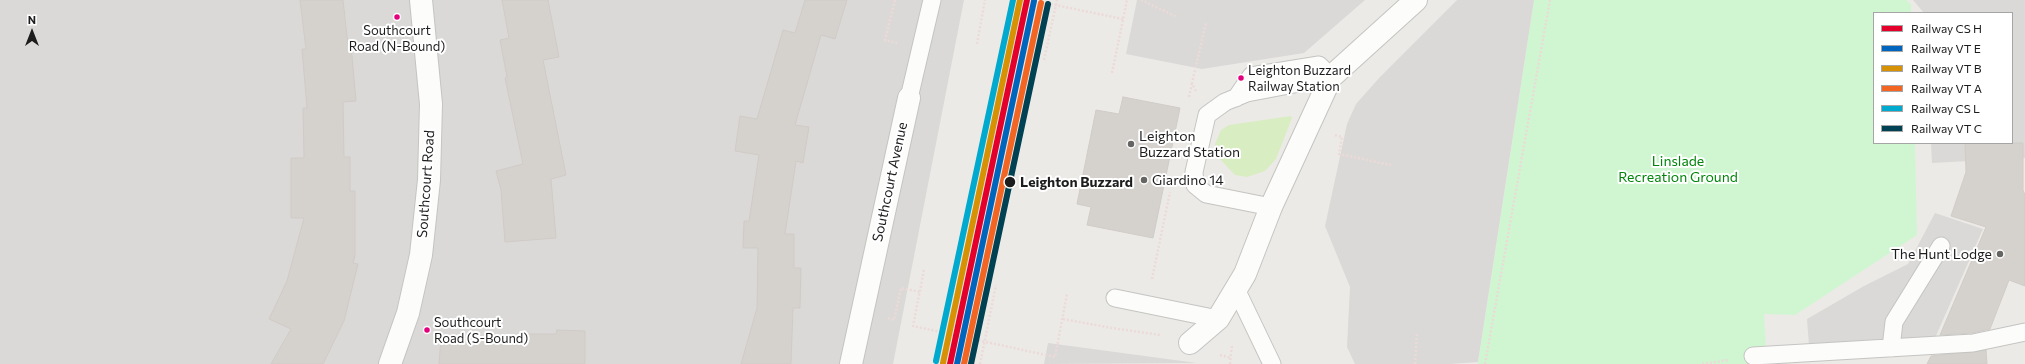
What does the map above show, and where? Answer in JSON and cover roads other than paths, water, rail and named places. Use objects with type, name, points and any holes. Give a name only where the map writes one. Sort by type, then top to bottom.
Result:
[{"type":"street","name":"Southcourt Road","points":[[390,364],[408,313],[421,255],[429,180],[431,104],[420,0]]},
{"type":"street","points":[[1190,343],[1218,318],[1245,274],[1271,207],[1331,77],[1416,0]]},
{"type":"street","name":"Southcourt Avenue","points":[[851,364],[909,98]]},
{"type":"lane","name":"Southcourt Avenue","points":[[909,98],[932,0]]},
{"type":"lane","points":[[1271,207],[1206,194],[1195,185],[1194,172],[1207,115],[1225,102],[1236,98],[1251,76],[1319,65],[1331,77]]},
{"type":"lane","points":[[1891,348],[1894,322],[1941,246]]},
{"type":"lane","points":[[1236,289],[1272,364]]},
{"type":"lane","points":[[1115,298],[1218,318]]},
{"type":"lane","points":[[1753,356],[1973,343],[2025,332]]},
{"type":"place","name":"Southcourt Road (N-Bound)","points":[[397,17]]},
{"type":"place","name":"Leighton Buzzard Railway Station","points":[[1241,78]]},
{"type":"place","name":"Leighton Buzzard Station","points":[[1131,144]]},
{"type":"place","name":"Giardino 14","points":[[1144,180]]},
{"type":"place","name":"Leighton Buzzard","points":[[1010,182]]},
{"type":"place","name":"The Hunt Lodge","points":[[2000,254]]},
{"type":"place","name":"Southcourt Road (S-Bound)","points":[[427,330]]},
{"type":"park label","name":"Linslade Recreation Ground","points":[[1678,170]]}]
